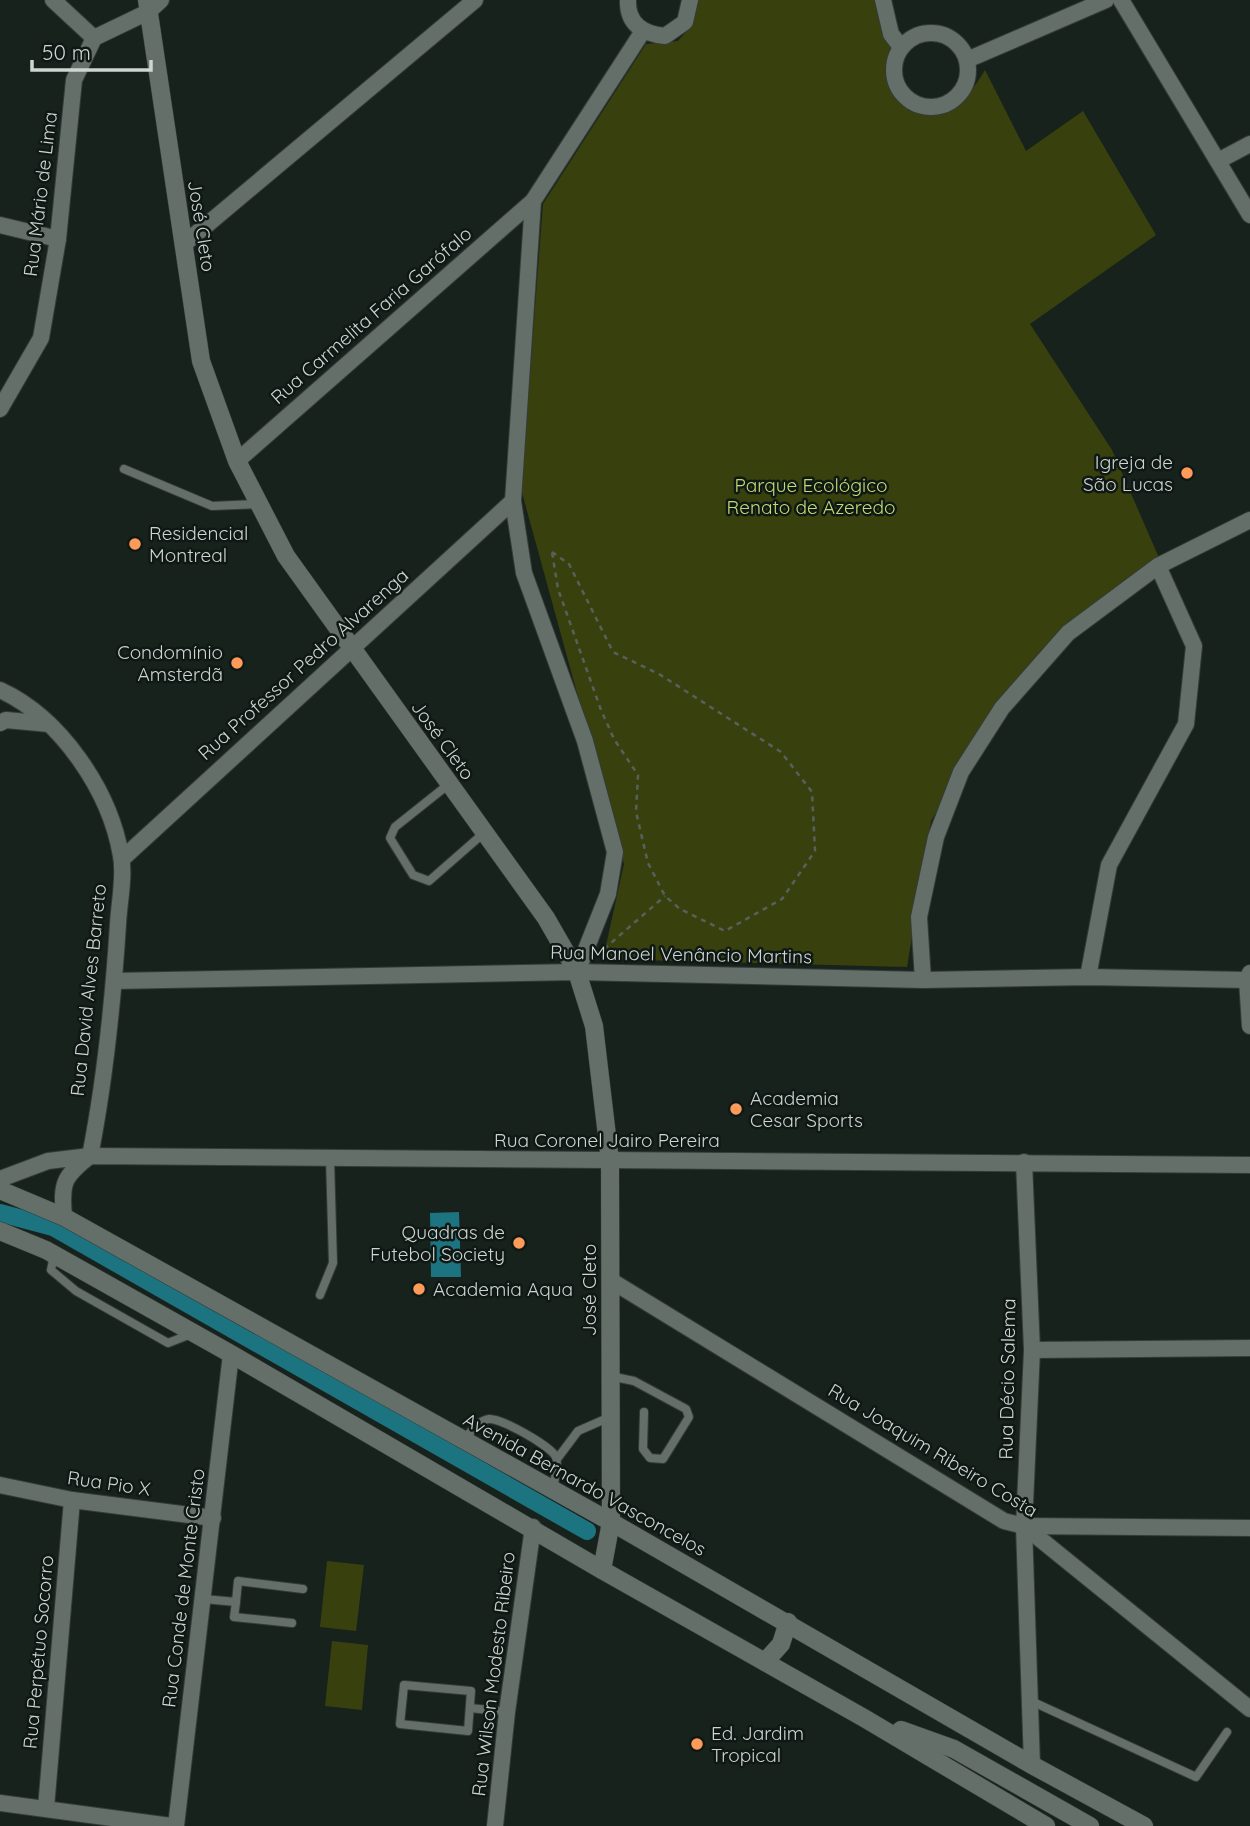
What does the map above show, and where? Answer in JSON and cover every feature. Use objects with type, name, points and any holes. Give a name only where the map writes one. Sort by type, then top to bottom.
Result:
[{"type":"main road","name":"José Cleto","points":[[152,4],[201,361],[237,461],[286,555],[546,918],[577,972],[594,1026],[610,1161],[611,1522],[602,1570]]},
{"type":"main road","name":"Avenida Bernardo Vasconcelos","points":[[0,1190],[64,1217],[611,1522],[1032,1765],[1144,1826]]},
{"type":"main road","points":[[0,1231],[54,1255],[230,1354],[533,1527],[602,1570],[864,1718],[1045,1826]]},
{"type":"main road","points":[[765,1662],[781,1644],[788,1622]]},
{"type":"main road","points":[[864,1718],[954,1749],[1090,1826]]},
{"type":"street","points":[[53,0],[94,38],[152,4]]},
{"type":"street","points":[[184,244],[475,0]]},
{"type":"street","points":[[628,0],[629,15],[643,32],[665,36],[677,30],[689,12],[690,0]]},
{"type":"street","points":[[883,0],[891,34],[901,47]]},
{"type":"street","points":[[967,60],[1106,0]]},
{"type":"street","points":[[1121,0],[1250,215]]},
{"type":"street","points":[[577,972],[608,894],[615,852],[585,741],[524,573],[513,501],[534,201],[643,32]]},
{"type":"street","points":[[920,34],[943,35],[962,49],[967,60],[968,72],[959,96],[936,108],[923,107],[902,95],[895,83],[895,58],[901,47],[920,34]]},
{"type":"street","name":"Rua Mário de Lima","points":[[3,401],[41,338],[58,239],[74,80],[94,38]]},
{"type":"street","points":[[1218,161],[1250,144]]},
{"type":"street","name":"Rua Carmelita Faria Garófalo","points":[[237,461],[534,201]]},
{"type":"street","points":[[0,225],[58,239]]},
{"type":"street","name":"Rua Professor Pedro Alvarenga","points":[[122,859],[513,501]]},
{"type":"street","points":[[923,980],[919,917],[936,837],[961,772],[1002,708],[1068,634],[1158,566],[1250,520]]},
{"type":"street","points":[[1088,977],[1110,865],[1186,724],[1194,646],[1158,566]]},
{"type":"street","name":"Rua David Alves Barreto","points":[[7,693],[49,724],[76,756],[101,795],[114,825],[122,859],[114,981],[90,1156]]},
{"type":"street","points":[[0,723],[6,720],[49,724]]},
{"type":"street","name":"Rua Manoel Venâncio Martins","points":[[114,981],[577,972],[923,980],[1249,976]]},
{"type":"street","points":[[1249,976],[1250,1026]]},
{"type":"street","points":[[64,1217],[61,1191],[68,1174],[90,1156]]},
{"type":"street","name":"Rua Coronel Jairo Pereira","points":[[0,1179],[48,1161],[90,1156],[1250,1165]]},
{"type":"street","name":"Rua Décio Salema","points":[[1024,1162],[1032,1350],[1024,1526],[1032,1765]]},
{"type":"street","name":"Rua Joaquim Ribeiro Costa","points":[[610,1280],[1004,1521],[1024,1526],[1250,1709]]},
{"type":"street","points":[[1032,1350],[1250,1348]]},
{"type":"street","name":"Rua Conde de Monte Cristo","points":[[173,1826],[204,1599],[230,1354]]},
{"type":"street","name":"Rua Pio X","points":[[0,1485],[72,1500],[213,1518]]},
{"type":"street","name":"Rua Perpétuo Socorro","points":[[46,1808],[72,1500]]},
{"type":"street","points":[[1024,1526],[1250,1528]]},
{"type":"street","name":"Rua Wilson Modesto Ribeiro","points":[[495,1826],[507,1712],[533,1527]]},
{"type":"street","points":[[0,1803],[46,1808],[83,1820],[173,1826]]},
{"type":"lane","points":[[124,469],[212,506],[259,504]]},
{"type":"lane","points":[[449,784],[395,827],[390,838],[413,876],[429,881],[485,832]]},
{"type":"lane","points":[[320,1295],[333,1263],[330,1159]]},
{"type":"lane","points":[[54,1255],[51,1270],[76,1291],[109,1310],[168,1343],[193,1333]]},
{"type":"lane","points":[[109,1310],[118,1291]]},
{"type":"lane","points":[[610,1376],[634,1381],[686,1409],[689,1417],[663,1459],[650,1458],[643,1449],[644,1412]]},
{"type":"lane","points":[[553,1490],[557,1459],[578,1431],[610,1417]]},
{"type":"lane","points":[[463,1440],[482,1421],[490,1418],[551,1449],[557,1459]]},
{"type":"lane","points":[[292,1623],[234,1617],[238,1581],[303,1589]]},
{"type":"lane","points":[[204,1599],[236,1602]]},
{"type":"lane","points":[[404,1685],[471,1691],[470,1709],[468,1731],[400,1724],[404,1685]]},
{"type":"lane","points":[[1031,1701],[1196,1777],[1227,1732]]},
{"type":"lane","points":[[470,1709],[507,1712]]},
{"type":"path","points":[[552,552],[569,564],[613,652],[660,674],[782,752],[813,792],[815,851],[782,899],[725,931],[680,909],[665,896],[648,863],[636,812],[638,775],[614,739],[601,710],[558,589],[552,552]]},
{"type":"path","points":[[577,972],[665,896]]},
{"type":"green space","name":"Parque Ecológico Renato de Azeredo","points":[[696,0],[877,0],[878,12],[892,51],[887,82],[909,111],[935,110],[954,105],[970,92],[985,70],[1026,151],[1083,111],[1156,235],[1030,324],[1112,450],[1160,560],[1064,630],[997,708],[931,821],[907,967],[603,959],[624,864],[521,489],[543,204],[646,44],[678,41],[692,25]]},
{"type":"green space","points":[[327,1561],[364,1565],[356,1631],[320,1627]]},
{"type":"green space","points":[[332,1641],[368,1645],[362,1710],[325,1706]]},
{"type":"water","points":[[459,1212],[461,1277],[431,1277],[430,1213]]},
{"type":"waterway","points":[[0,1213],[53,1227],[587,1531]]},
{"type":"place","name":"Igreja de São Lucas","points":[[1187,473]]},
{"type":"place","name":"Residencial Montreal","points":[[135,544]]},
{"type":"place","name":"Condomínio Amsterdã","points":[[237,663]]},
{"type":"place","name":"Academia Cesar Sports","points":[[736,1109]]},
{"type":"place","name":"Quadras de Futebol Society","points":[[519,1243]]},
{"type":"place","name":"Academia Aqua","points":[[419,1289]]},
{"type":"place","name":"Ed. Jardim Tropical","points":[[697,1744]]}]
